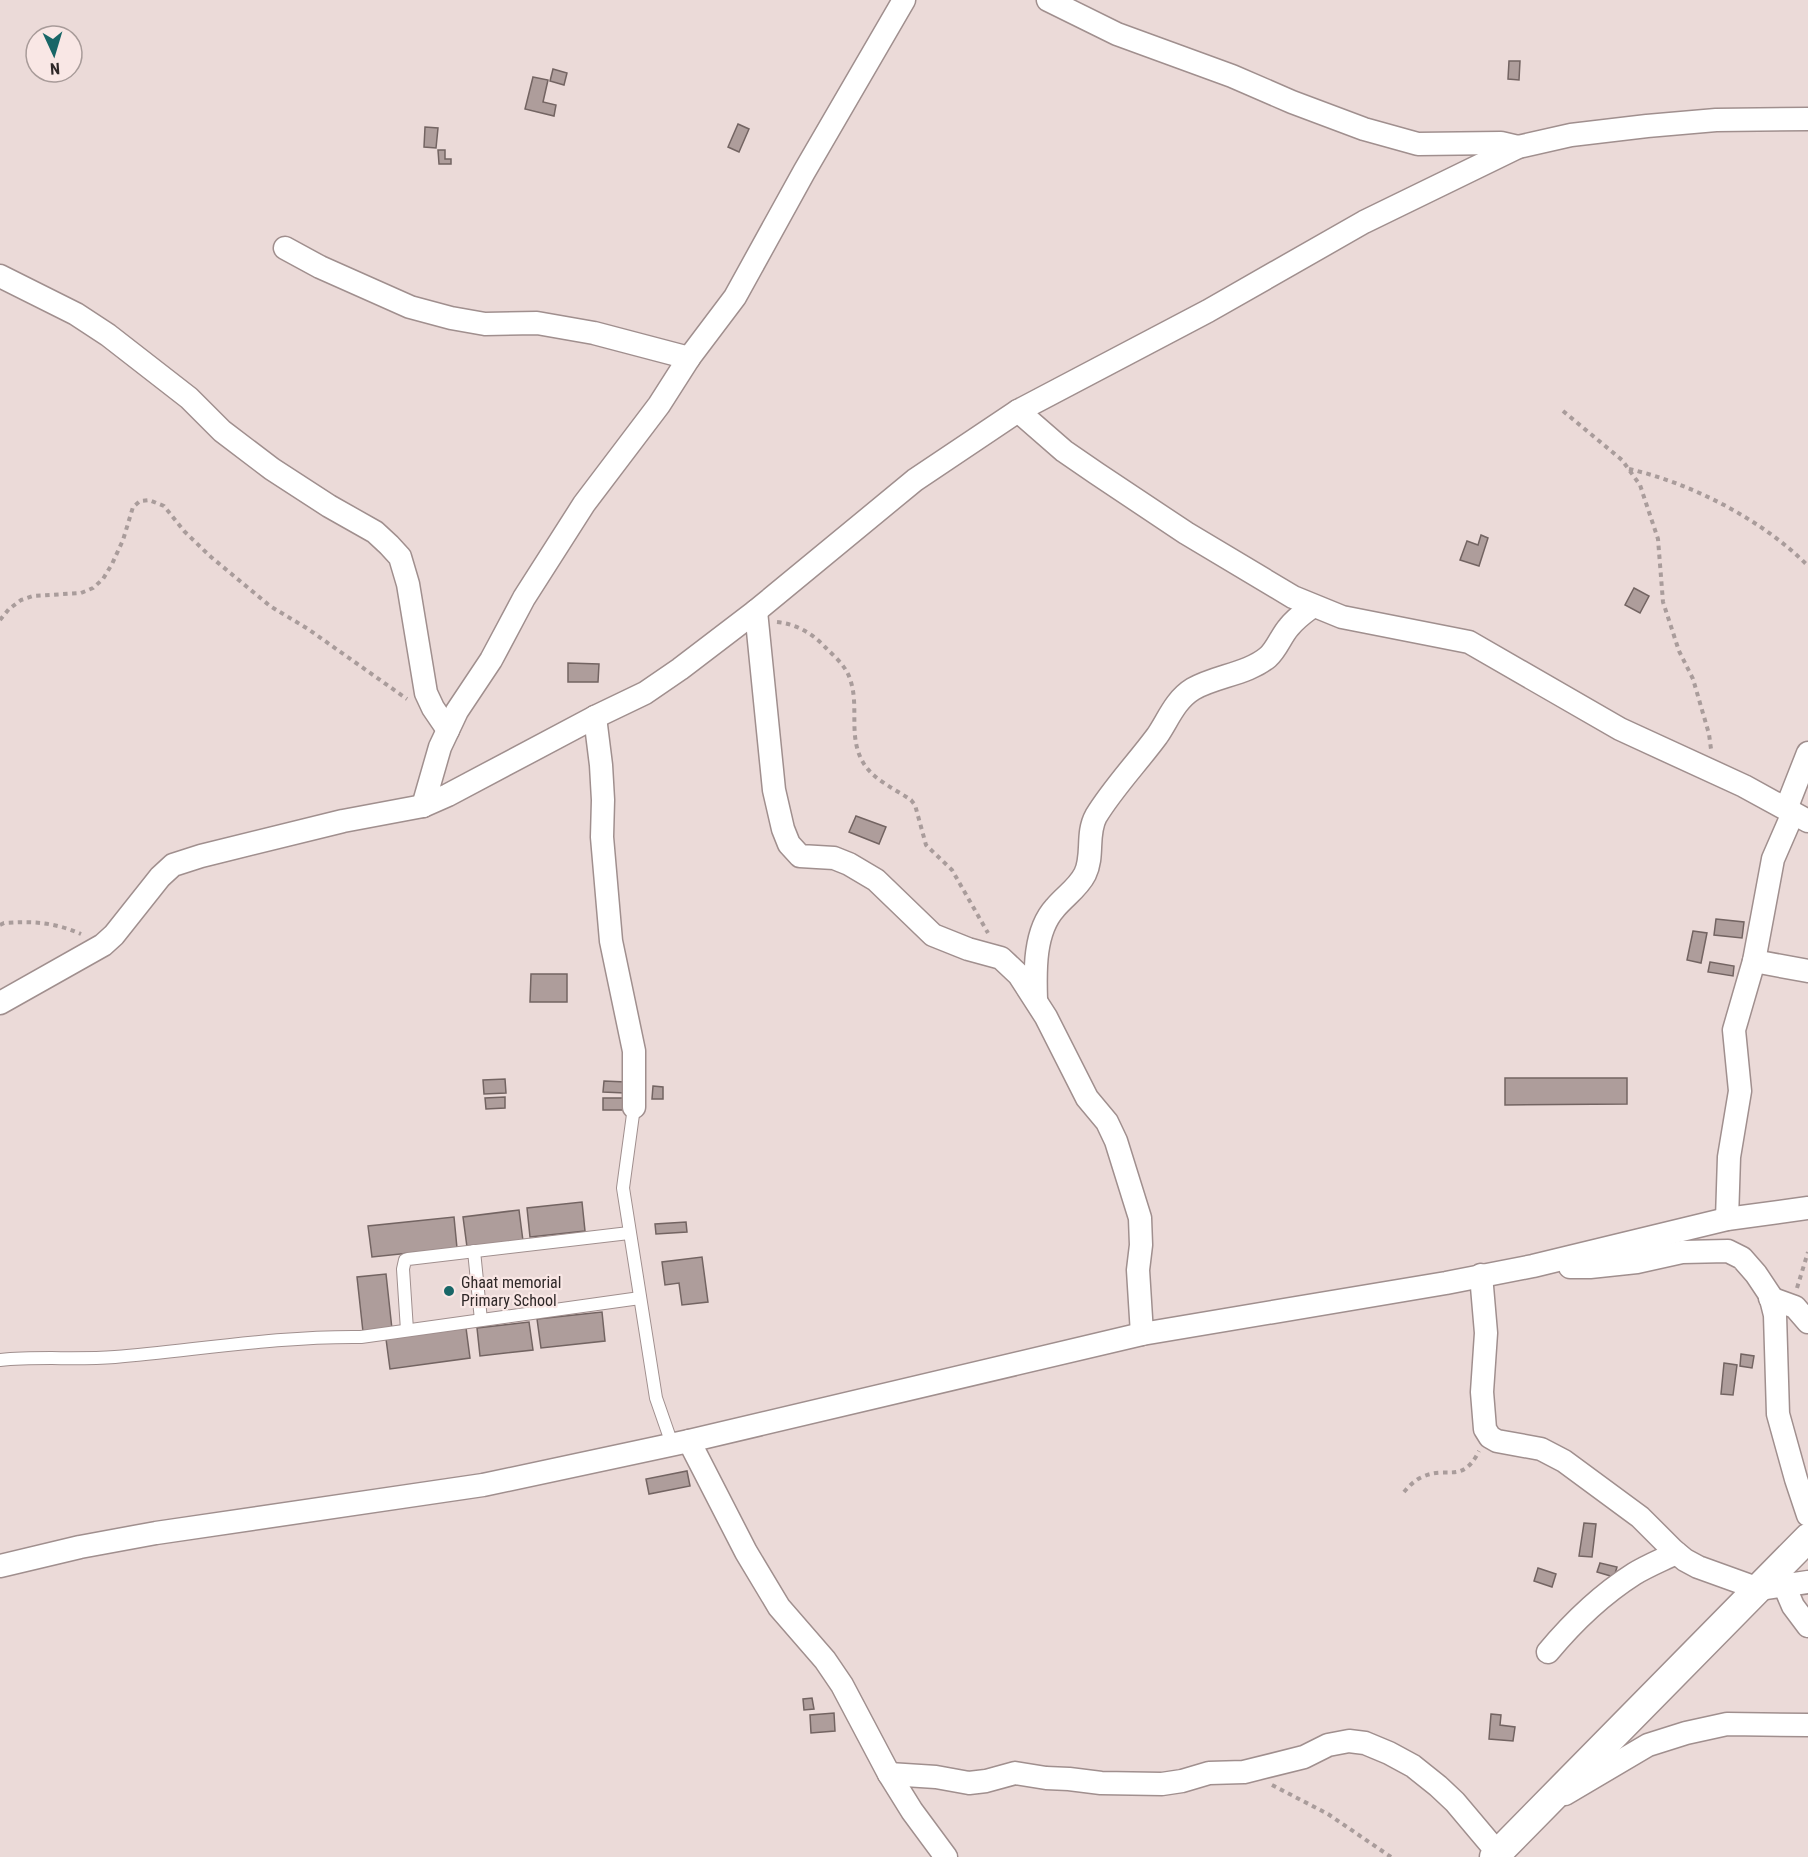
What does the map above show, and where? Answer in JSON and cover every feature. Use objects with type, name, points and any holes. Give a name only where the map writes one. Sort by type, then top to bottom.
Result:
[{"type":"street","points":[[423,806],[440,747],[457,711],[491,660],[524,598],[584,504],[659,405],[689,358],[735,297],[804,172],[904,0]]},
{"type":"street","points":[[1048,0],[1118,33],[1364,129],[1418,144],[1501,143],[1518,147]]},
{"type":"street","points":[[0,1004],[103,945],[160,877],[173,865],[343,821],[423,806],[645,693],[756,619],[915,480],[1018,411],[1208,311],[1364,222],[1518,147],[1571,135],[1647,126],[1716,120],[1808,119]]},
{"type":"street","points":[[285,248],[320,267],[410,307],[485,324],[537,323],[577,329],[689,358]]},
{"type":"street","points":[[0,276],[76,314],[108,335],[189,398],[222,431],[272,469],[329,507],[375,532],[389,545],[400,557],[408,584],[426,693],[448,730]]},
{"type":"street","points":[[1018,411],[1064,451],[1186,533],[1293,597],[1342,617],[1469,642],[1620,729],[1744,786],[1796,815]]},
{"type":"street","points":[[1036,1000],[1035,968],[1040,937],[1053,909],[1078,885],[1085,874],[1089,861],[1091,830],[1095,818],[1183,698],[1193,689],[1232,674],[1268,656],[1288,627],[1313,606]]},
{"type":"street","points":[[756,619],[774,790],[789,844],[800,856],[834,858],[849,864],[876,880],[933,935],[968,949],[1000,958],[1019,975],[1036,1000],[1087,1098],[1107,1122],[1116,1140],[1140,1218],[1141,1245],[1138,1270],[1142,1334]]},
{"type":"street","points":[[595,717],[601,765],[602,837],[611,941],[634,1051],[634,1107]]},
{"type":"street","points":[[1727,1219],[1730,1157],[1740,1090],[1734,1030],[1754,961],[1773,859],[1796,815],[1808,753]]},
{"type":"street","points":[[1754,961],[1808,971]]},
{"type":"street","points":[[0,1566],[80,1547],[156,1533],[483,1485],[680,1443],[1142,1334],[1446,1283],[1533,1266],[1727,1219],[1808,1208]]},
{"type":"street","points":[[1533,1266],[1590,1267],[1637,1262],[1682,1252],[1728,1251],[1742,1258],[1756,1274],[1770,1298],[1776,1323],[1778,1414],[1808,1515]]},
{"type":"street","points":[[1480,1275],[1486,1333],[1482,1392],[1487,1433],[1497,1441],[1541,1449],[1564,1461],[1640,1517],[1676,1553],[1698,1567],[1772,1587],[1808,1582]]},
{"type":"street","points":[[1770,1298],[1800,1314]]},
{"type":"street","points":[[680,1443],[779,1606],[825,1660],[842,1685],[889,1774],[912,1811],[946,1857]]},
{"type":"street","points":[[889,1774],[936,1777],[969,1783],[1015,1773],[1101,1784],[1162,1784],[1209,1773],[1244,1772],[1304,1757],[1328,1745],[1349,1741],[1365,1743],[1413,1766],[1438,1786],[1455,1802],[1496,1855],[1772,1587],[1808,1538]]},
{"type":"street","points":[[1548,1653],[1570,1625],[1593,1605],[1635,1574],[1676,1553]]},
{"type":"street","points":[[1772,1587],[1793,1606],[1808,1626]]},
{"type":"street","points":[[1543,1808],[1648,1745],[1667,1739],[1727,1725],[1808,1725]]},
{"type":"lane","points":[[634,1107],[623,1188],[656,1398],[680,1443]]},
{"type":"lane","points":[[407,1330],[403,1269],[405,1260],[630,1233]]},
{"type":"lane","points":[[474,1251],[481,1320]]},
{"type":"lane","points":[[0,1360],[29,1357],[92,1359],[316,1336],[362,1337],[640,1298]]},
{"type":"path","points":[[1563,411],[1622,460],[1640,485],[1658,539],[1663,602],[1670,628],[1693,679],[1703,711],[1709,734],[1714,773]]},
{"type":"path","points":[[1629,469],[1651,474],[1673,483],[1736,513],[1767,532],[1798,555],[1808,566]]},
{"type":"path","points":[[0,620],[21,600],[33,596],[81,593],[93,588],[103,579],[112,564],[123,540],[133,507],[140,501],[149,500],[164,506],[197,544],[270,606],[308,629],[411,701]]},
{"type":"path","points":[[756,619],[787,623],[803,629],[839,661],[850,677],[853,691],[855,741],[865,765],[873,774],[915,805],[926,845],[952,870],[1000,958]]},
{"type":"path","points":[[0,925],[36,921],[67,928],[103,945]]},
{"type":"path","points":[[1800,1314],[1808,1252]]},
{"type":"path","points":[[1404,1492],[1421,1477],[1433,1473],[1462,1471],[1472,1465],[1487,1433]]},
{"type":"path","points":[[1244,1772],[1328,1814],[1391,1857]]},
{"type":"building","points":[[1509,61],[1520,61],[1519,80],[1508,79]]},
{"type":"building","points":[[553,69],[567,73],[564,85],[550,81]]},
{"type":"building","points":[[533,77],[548,80],[543,102],[556,105],[554,116],[525,109]]},
{"type":"building","points":[[738,124],[749,129],[739,152],[728,147]]},
{"type":"building","points":[[425,127],[438,128],[436,148],[424,147]]},
{"type":"building","points":[[438,150],[445,150],[445,159],[451,159],[451,164],[439,164]]},
{"type":"building","points":[[1481,535],[1488,538],[1479,566],[1460,560],[1467,541],[1478,545]]},
{"type":"building","points":[[1634,588],[1649,596],[1640,613],[1625,605]]},
{"type":"building","points":[[568,663],[599,664],[598,682],[568,682]]},
{"type":"building","points":[[856,816],[886,827],[879,844],[849,832]]},
{"type":"building","points":[[1716,919],[1744,922],[1742,938],[1714,935]]},
{"type":"building","points":[[1693,931],[1707,933],[1701,963],[1687,960]]},
{"type":"building","points":[[1710,962],[1734,966],[1733,976],[1708,972]]},
{"type":"building","points":[[531,974],[567,974],[567,1002],[530,1002]]},
{"type":"building","points":[[1505,1078],[1627,1078],[1627,1104],[1505,1105]]},
{"type":"building","points":[[505,1079],[506,1093],[484,1094],[483,1080]]},
{"type":"building","points":[[604,1081],[626,1082],[625,1093],[603,1092]]},
{"type":"building","points":[[653,1086],[663,1087],[663,1099],[652,1099]]},
{"type":"building","points":[[505,1097],[505,1108],[486,1109],[485,1098]]},
{"type":"building","points":[[603,1098],[625,1098],[625,1110],[603,1110]]},
{"type":"building","points":[[582,1202],[585,1231],[530,1237],[527,1208]]},
{"type":"building","points":[[519,1210],[523,1241],[467,1247],[463,1217]]},
{"type":"building","points":[[454,1217],[457,1248],[372,1257],[368,1226]]},
{"type":"building","points":[[686,1222],[687,1232],[656,1234],[655,1224]]},
{"type":"building","points":[[702,1257],[708,1302],[682,1305],[679,1283],[665,1285],[662,1262]]},
{"type":"building","points":[[386,1274],[392,1329],[363,1332],[357,1277]]},
{"type":"building","points":[[602,1312],[605,1341],[541,1348],[537,1319]]},
{"type":"building","points":[[529,1322],[533,1350],[480,1356],[477,1328]]},
{"type":"building","points":[[466,1328],[470,1358],[390,1369],[386,1339]]},
{"type":"building","points":[[1741,1354],[1754,1356],[1752,1368],[1740,1366]]},
{"type":"building","points":[[1724,1363],[1737,1365],[1733,1395],[1721,1394]]},
{"type":"building","points":[[687,1471],[690,1486],[649,1494],[646,1479]]},
{"type":"building","points":[[1584,1523],[1596,1524],[1592,1557],[1579,1556]]},
{"type":"building","points":[[1600,1563],[1617,1567],[1614,1577],[1597,1572]]},
{"type":"building","points":[[1538,1568],[1556,1574],[1552,1587],[1534,1581]]},
{"type":"building","points":[[812,1698],[814,1709],[804,1710],[803,1699]]},
{"type":"building","points":[[834,1713],[835,1731],[811,1733],[810,1715]]},
{"type":"building","points":[[1491,1714],[1501,1715],[1500,1725],[1515,1727],[1513,1741],[1489,1739]]},
{"type":"place","name":"Ghaat memorial Primary School","points":[[449,1291]]}]
